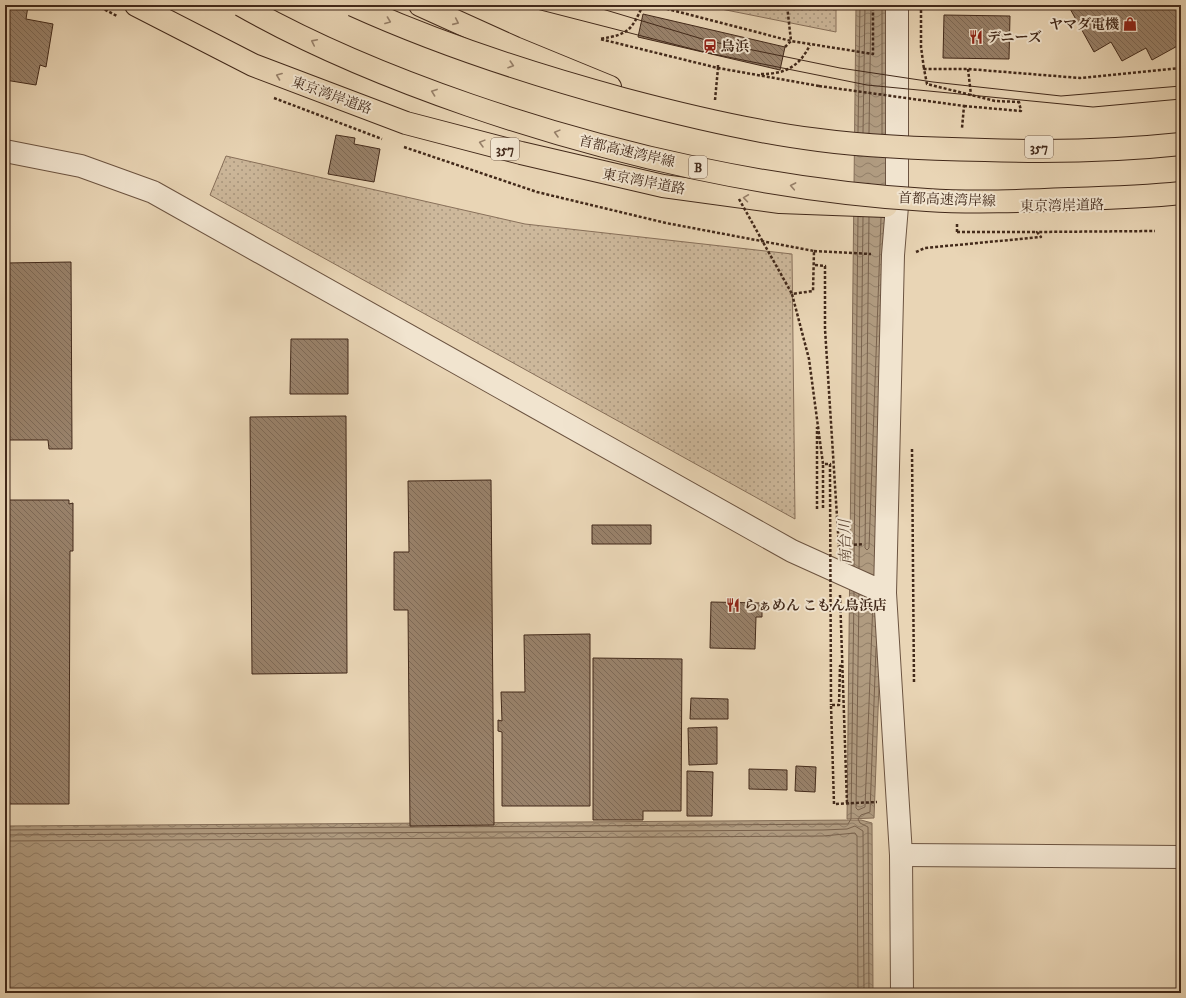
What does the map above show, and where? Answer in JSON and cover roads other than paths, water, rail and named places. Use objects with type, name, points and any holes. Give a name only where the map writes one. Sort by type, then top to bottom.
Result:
[{"type":"highway","name":"東京湾岸道路","points":[[136,5],[253,65],[406,123],[513,151],[663,186],[780,202],[897,206],[1143,204],[1181,198]]},
{"type":"highway","name":"首都高速湾岸線","points":[[241,5],[352,60],[433,92],[528,126],[617,150],[811,190],[929,200],[1036,200],[1152,196],[1181,193]]},
{"type":"highway","points":[[353,5],[383,19],[472,52],[569,84],[678,113],[741,127],[819,140],[935,149],[1035,151],[1154,147],[1181,144]]},
{"type":"highway","name":"357","points":[[420,5],[594,81],[646,99],[705,114],[820,135],[896,142],[972,146],[1076,146],[1181,134]]},
{"type":"street","points":[[897,5],[897,206],[893,255],[885,593],[901,855],[902,993]]},
{"type":"street","points":[[5,151],[81,166],[154,192],[792,551],[885,593]]},
{"type":"street","points":[[901,855],[1181,857]]},
{"type":"water","points":[[856,5],[897,5],[897,206],[874,818],[847,819]]},
{"type":"water","points":[[861,820],[872,823],[873,993],[5,993],[5,826]]},
{"type":"tram line","points":[[521,5],[708,53],[867,85],[1093,107],[1181,99]]},
{"type":"tram line","points":[[589,5],[709,41],[840,68],[933,82],[1061,96],[1181,86]]},
{"type":"place","name":"ヤマダ電機","points":[[1130,24]]},
{"type":"place","name":"デニーズ","points":[[976,37]]},
{"type":"place","name":"鳥浜","points":[[710,46]]},
{"type":"place","name":"らぁめん こもん鳥浜店","points":[[733,605]]},
{"type":"water label","name":"南台川","points":[[845,542]]}]
